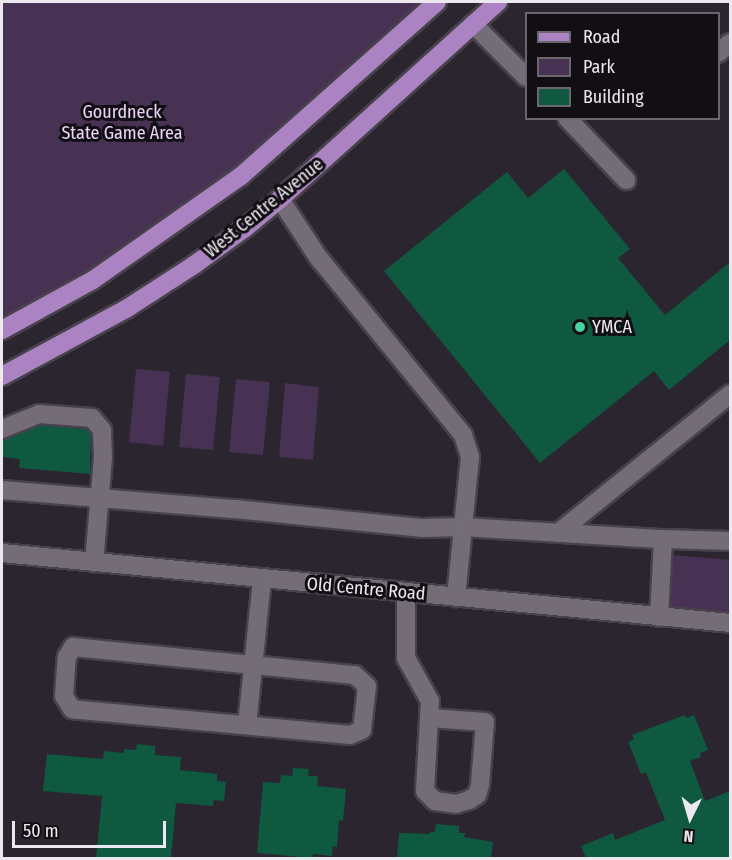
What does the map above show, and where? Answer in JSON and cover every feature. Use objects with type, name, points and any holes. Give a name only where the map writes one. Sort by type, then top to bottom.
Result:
[{"type":"main road","points":[[2,330],[93,280],[241,176],[437,2]]},
{"type":"main road","name":"West Centre Avenue","points":[[2,376],[126,309],[194,266],[280,200],[498,2]]},
{"type":"street","points":[[473,24],[525,76]]},
{"type":"street","points":[[569,120],[626,180]]},
{"type":"street","points":[[280,200],[318,257],[463,435],[470,458],[456,597]]},
{"type":"street","points":[[558,533],[730,394]]},
{"type":"street","points":[[2,429],[39,414],[92,418],[102,430],[94,562]]},
{"type":"street","points":[[2,490],[235,509],[423,528],[464,527],[730,541]]},
{"type":"street","points":[[659,617],[663,539]]},
{"type":"street","name":"Old Centre Road","points":[[2,554],[730,623]]},
{"type":"street","points":[[247,725],[262,579]]},
{"type":"street","points":[[406,592],[406,658],[430,700],[425,791],[435,801],[456,804],[469,800],[477,795],[480,785],[486,722],[430,718]]},
{"type":"street","points":[[73,647],[254,664],[355,675],[368,686],[362,730],[350,735],[247,725],[72,709],[64,696],[67,657],[73,647]]},
{"type":"green space","name":"Gourdneck State Game Area","points":[[2,2],[440,2],[191,225],[2,340]]},
{"type":"green space","points":[[136,369],[170,372],[163,446],[129,442]]},
{"type":"green space","points":[[186,374],[220,377],[213,450],[179,447]]},
{"type":"green space","points":[[236,379],[270,382],[263,455],[229,452]]},
{"type":"green space","points":[[285,383],[319,387],[313,460],[279,457]]},
{"type":"green space","points":[[670,555],[730,560],[730,614],[670,609]]},
{"type":"building","name":"YMCA","points":[[564,169],[630,249],[618,258],[665,315],[730,262],[730,340],[669,390],[654,371],[540,463],[384,271],[507,172],[528,198]]},
{"type":"building","points":[[41,425],[86,429],[91,435],[90,474],[19,468],[20,459],[2,457],[2,440]]},
{"type":"building","points":[[685,715],[686,718],[694,715],[708,750],[700,753],[701,757],[690,761],[705,801],[730,791],[730,858],[586,858],[581,846],[613,833],[615,840],[665,820],[646,772],[641,774],[628,742],[634,739],[632,735]]},
{"type":"building","points":[[137,744],[155,746],[155,755],[181,757],[180,770],[217,774],[217,781],[226,782],[224,801],[214,800],[213,806],[176,803],[171,858],[96,858],[102,796],[43,791],[47,754],[103,759],[104,751],[124,753],[124,749],[136,750]]},
{"type":"building","points":[[293,768],[309,769],[308,776],[318,776],[317,786],[346,789],[343,821],[339,820],[337,847],[333,846],[332,856],[313,854],[312,858],[257,853],[263,782],[280,783],[281,775],[292,776]]},
{"type":"building","points":[[436,824],[459,826],[459,833],[465,833],[464,837],[493,842],[491,858],[397,858],[399,833],[430,834],[430,832],[435,832]]},
{"type":"place","name":"YMCA","points":[[580,327]]}]
